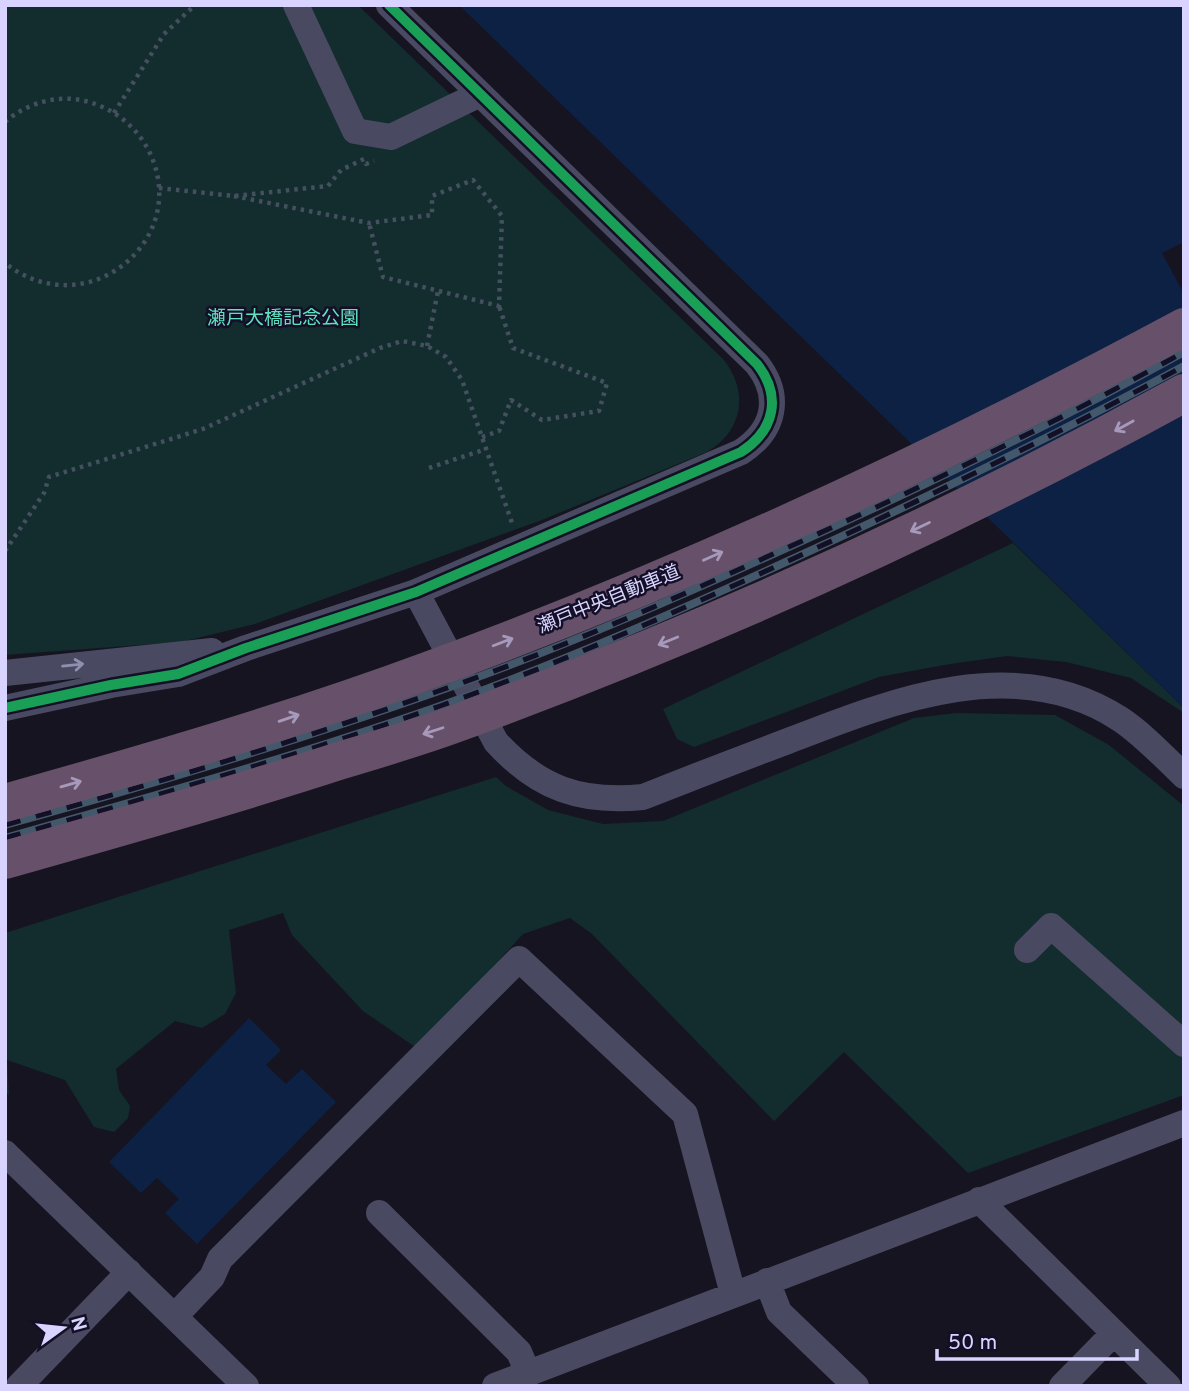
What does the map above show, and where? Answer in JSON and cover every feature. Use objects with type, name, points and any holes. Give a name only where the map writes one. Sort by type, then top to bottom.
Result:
[{"type":"highway","name":"瀬戸中央自動車道","points":[[5,803],[201,748],[426,672],[652,584],[890,475],[1073,386],[1184,327]]},
{"type":"highway","points":[[5,860],[214,801],[449,726],[675,638],[885,544],[1101,438],[1184,393]]},
{"type":"street","points":[[296,5],[355,131],[391,137],[480,94]]},
{"type":"street","points":[[5,708],[111,685],[178,674],[246,648],[416,592],[741,452],[763,433],[772,407],[771,394],[768,381],[757,364],[389,5]]},
{"type":"street","points":[[416,592],[496,742],[515,763],[536,777],[555,788],[579,796],[614,799],[643,797],[873,708],[927,694],[978,685],[1018,686],[1055,692],[1091,704],[1120,719],[1148,741],[1184,776]]},
{"type":"street","points":[[5,673],[246,648]]},
{"type":"street","points":[[1027,950],[1051,926],[1184,1044]]},
{"type":"street","points":[[174,1316],[212,1277],[220,1259],[519,959],[685,1114],[733,1294]]},
{"type":"street","points":[[495,1386],[1184,1123]]},
{"type":"street","points":[[5,1153],[246,1386]]},
{"type":"street","points":[[979,1200],[1168,1386]]},
{"type":"street","points":[[379,1213],[519,1352],[528,1373]]},
{"type":"street","points":[[19,1386],[130,1272]]},
{"type":"street","points":[[767,1281],[779,1312],[856,1386]]},
{"type":"street","points":[[1062,1386],[1114,1333]]},
{"type":"path","points":[[114,113],[164,34],[195,5]]},
{"type":"path","points":[[5,122],[28,107],[45,101],[63,99],[98,105],[129,124],[141,137],[156,169],[159,188],[156,214],[146,239],[123,267],[109,275],[78,285],[53,285],[29,278],[5,263]]},
{"type":"path","points":[[234,196],[328,186],[341,170],[362,160]]},
{"type":"path","points":[[159,188],[234,196],[369,223],[432,215],[432,196],[473,180],[502,216],[499,306],[513,348],[607,383],[599,411],[542,420],[511,400],[499,431],[482,437]]},
{"type":"path","points":[[369,223],[383,277],[499,306]]},
{"type":"path","points":[[427,346],[438,291]]},
{"type":"path","points":[[5,551],[44,493],[49,477],[203,429],[380,348],[402,341],[427,346],[446,357],[462,380],[520,546]]},
{"type":"path","points":[[429,468],[486,449]]},
{"type":"green space","name":"瀬戸大橋記念公園","points":[[5,5],[358,5],[724,360],[737,385],[739,398],[735,422],[719,443],[707,452],[542,520],[255,624],[181,642],[5,655]]},
{"type":"green space","points":[[1013,543],[1184,708],[1184,713],[1131,678],[1066,662],[1007,656],[879,677],[694,747],[677,739],[663,709]]},
{"type":"green space","points":[[956,713],[1055,715],[1109,745],[1184,806],[1184,1095],[968,1173],[844,1052],[774,1121],[592,934],[570,918],[523,934],[418,1049],[363,1011],[292,935],[283,913],[229,930],[236,993],[225,1014],[202,1028],[175,1021],[116,1069],[119,1090],[130,1106],[128,1118],[114,1132],[94,1127],[65,1080],[7,1060],[9,1095],[5,1092],[5,933],[496,777],[506,786],[548,810],[603,824],[663,821],[914,718]]},
{"type":"water","points":[[459,5],[1184,5],[1184,242],[1162,253],[1184,294],[1184,708]]},
{"type":"water","points":[[249,1018],[281,1050],[266,1065],[286,1084],[302,1069],[336,1102],[197,1244],[165,1213],[179,1199],[157,1178],[141,1193],[109,1162]]},
{"type":"railway","points":[[5,825],[167,779],[327,729],[477,677],[609,626],[696,589],[985,455],[1184,352]]},
{"type":"railway","points":[[5,838],[332,742],[528,673],[702,600],[888,515],[1184,366]]},
{"type":"cycle path","points":[[5,708],[111,685],[178,674],[246,648],[416,592],[741,452],[768,423],[772,400],[770,388],[757,364],[389,5]]}]
